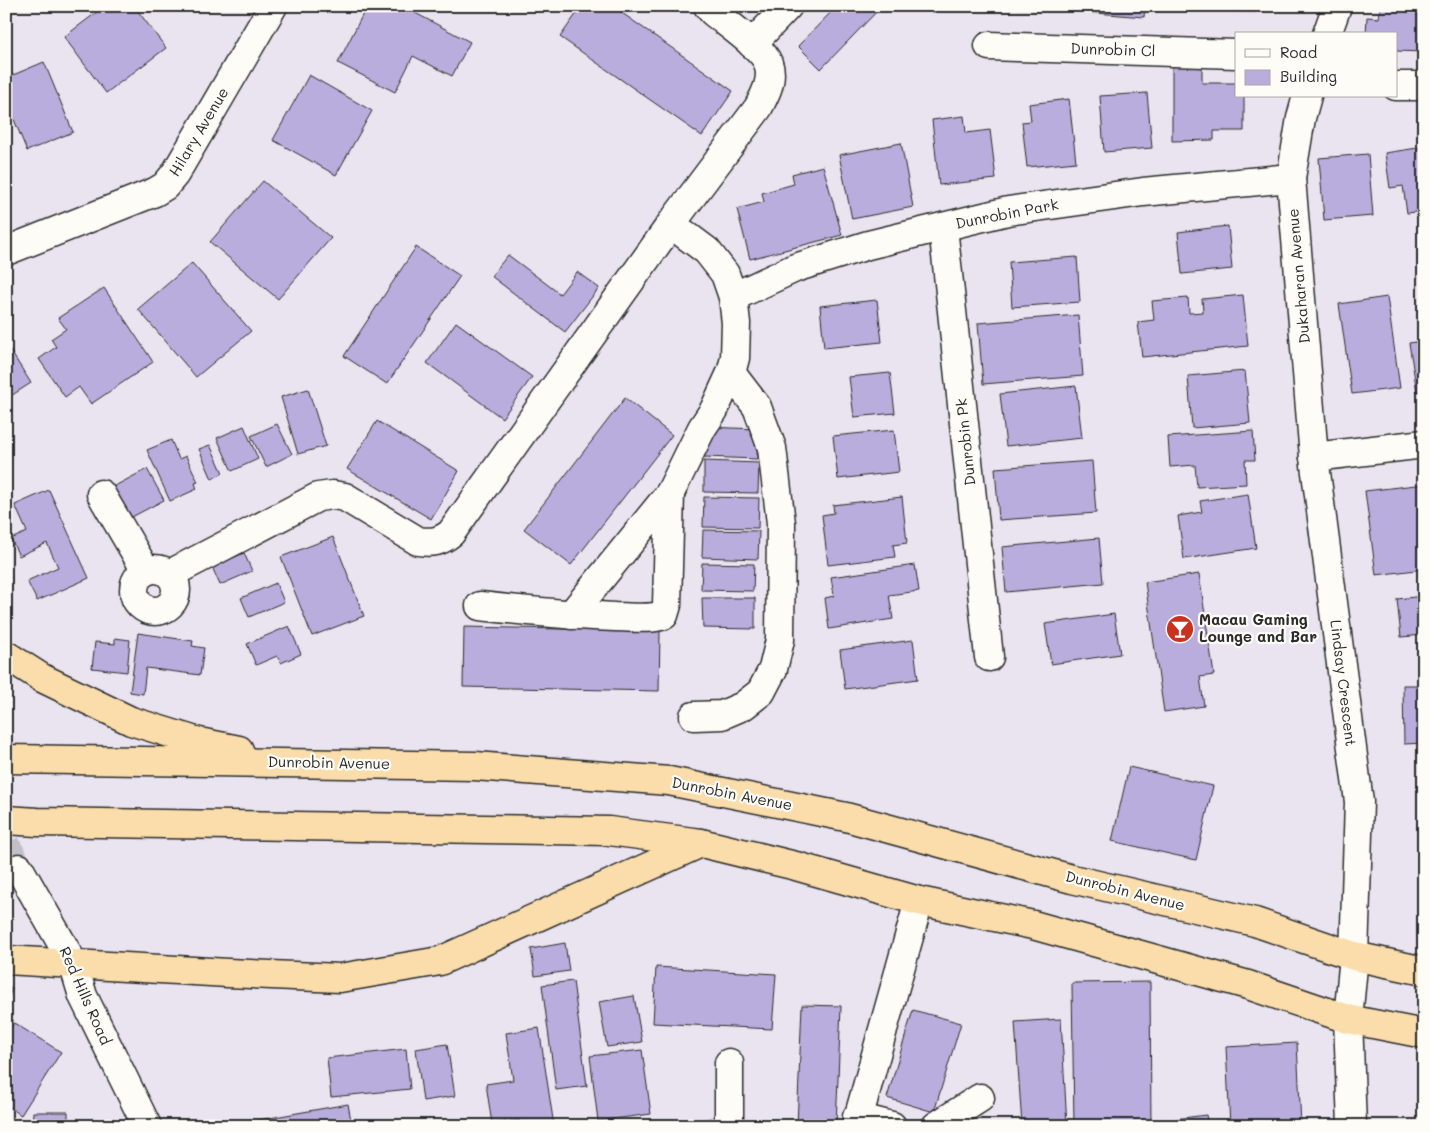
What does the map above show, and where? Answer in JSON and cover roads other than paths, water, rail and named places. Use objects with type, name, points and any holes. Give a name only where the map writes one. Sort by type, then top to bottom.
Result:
[{"type":"highway","points":[[6,655],[42,678],[130,721],[199,742],[299,763]]},
{"type":"highway","name":"Dunrobin Avenue","points":[[13,760],[475,766],[669,781],[846,817],[1072,879],[1254,922],[1354,956],[1424,971]]},
{"type":"highway","points":[[6,820],[609,831],[701,843],[796,866],[919,901],[1033,925],[1248,985],[1348,1019],[1424,1034]]},
{"type":"highway","points":[[6,960],[340,978],[440,961],[701,843]]},
{"type":"street","name":"Hilary Avenue","points":[[6,251],[156,192],[165,186],[175,174],[273,6]]},
{"type":"street","points":[[101,494],[158,572],[318,497],[333,495],[345,497],[418,541],[430,543],[442,540],[451,533],[670,224],[758,108],[767,92],[770,78],[768,63],[762,53],[708,6]]},
{"type":"street","points":[[752,44],[788,6]]},
{"type":"street","points":[[1328,32],[1338,6]]},
{"type":"street","name":"Dunrobin Cl","points":[[989,46],[1235,54]]},
{"type":"street","points":[[1398,86],[1424,86]]},
{"type":"street","name":"Dukaharan Avenue","points":[[1306,98],[1301,118],[1291,178],[1314,457]]},
{"type":"street","name":"Dunrobin Park","points":[[733,297],[795,268],[868,245],[1008,211],[1143,192],[1291,178]]},
{"type":"street","points":[[571,615],[670,493],[702,428],[714,410],[731,373],[734,358],[736,322],[733,297],[725,274],[707,251],[670,224]]},
{"type":"street","name":"Dunrobin Pk","points":[[944,227],[989,656]]},
{"type":"street","points":[[694,716],[722,715],[743,706],[761,692],[773,668],[780,640],[781,523],[772,448],[757,407],[731,373]]},
{"type":"street","points":[[1314,457],[1424,444]]},
{"type":"street","name":"Lindsay Crescent","points":[[1314,457],[1359,802],[1354,956],[1348,1019],[1352,1126]]},
{"type":"street","points":[[480,606],[571,615],[657,618],[664,615],[667,605],[670,493]]},
{"type":"street","name":"Red Hills Road","points":[[19,868],[73,963],[83,996],[147,1126]]},
{"type":"street","points":[[892,1126],[857,1122],[919,901]]},
{"type":"street","points":[[729,1063],[729,1126]]},
{"type":"street","points":[[936,1126],[980,1098]]},
{"type":"tunnel","points":[[6,844],[19,868]]},
{"type":"place","name":"Macau Gaming Lounge and Bar","points":[[1180,629]]}]
